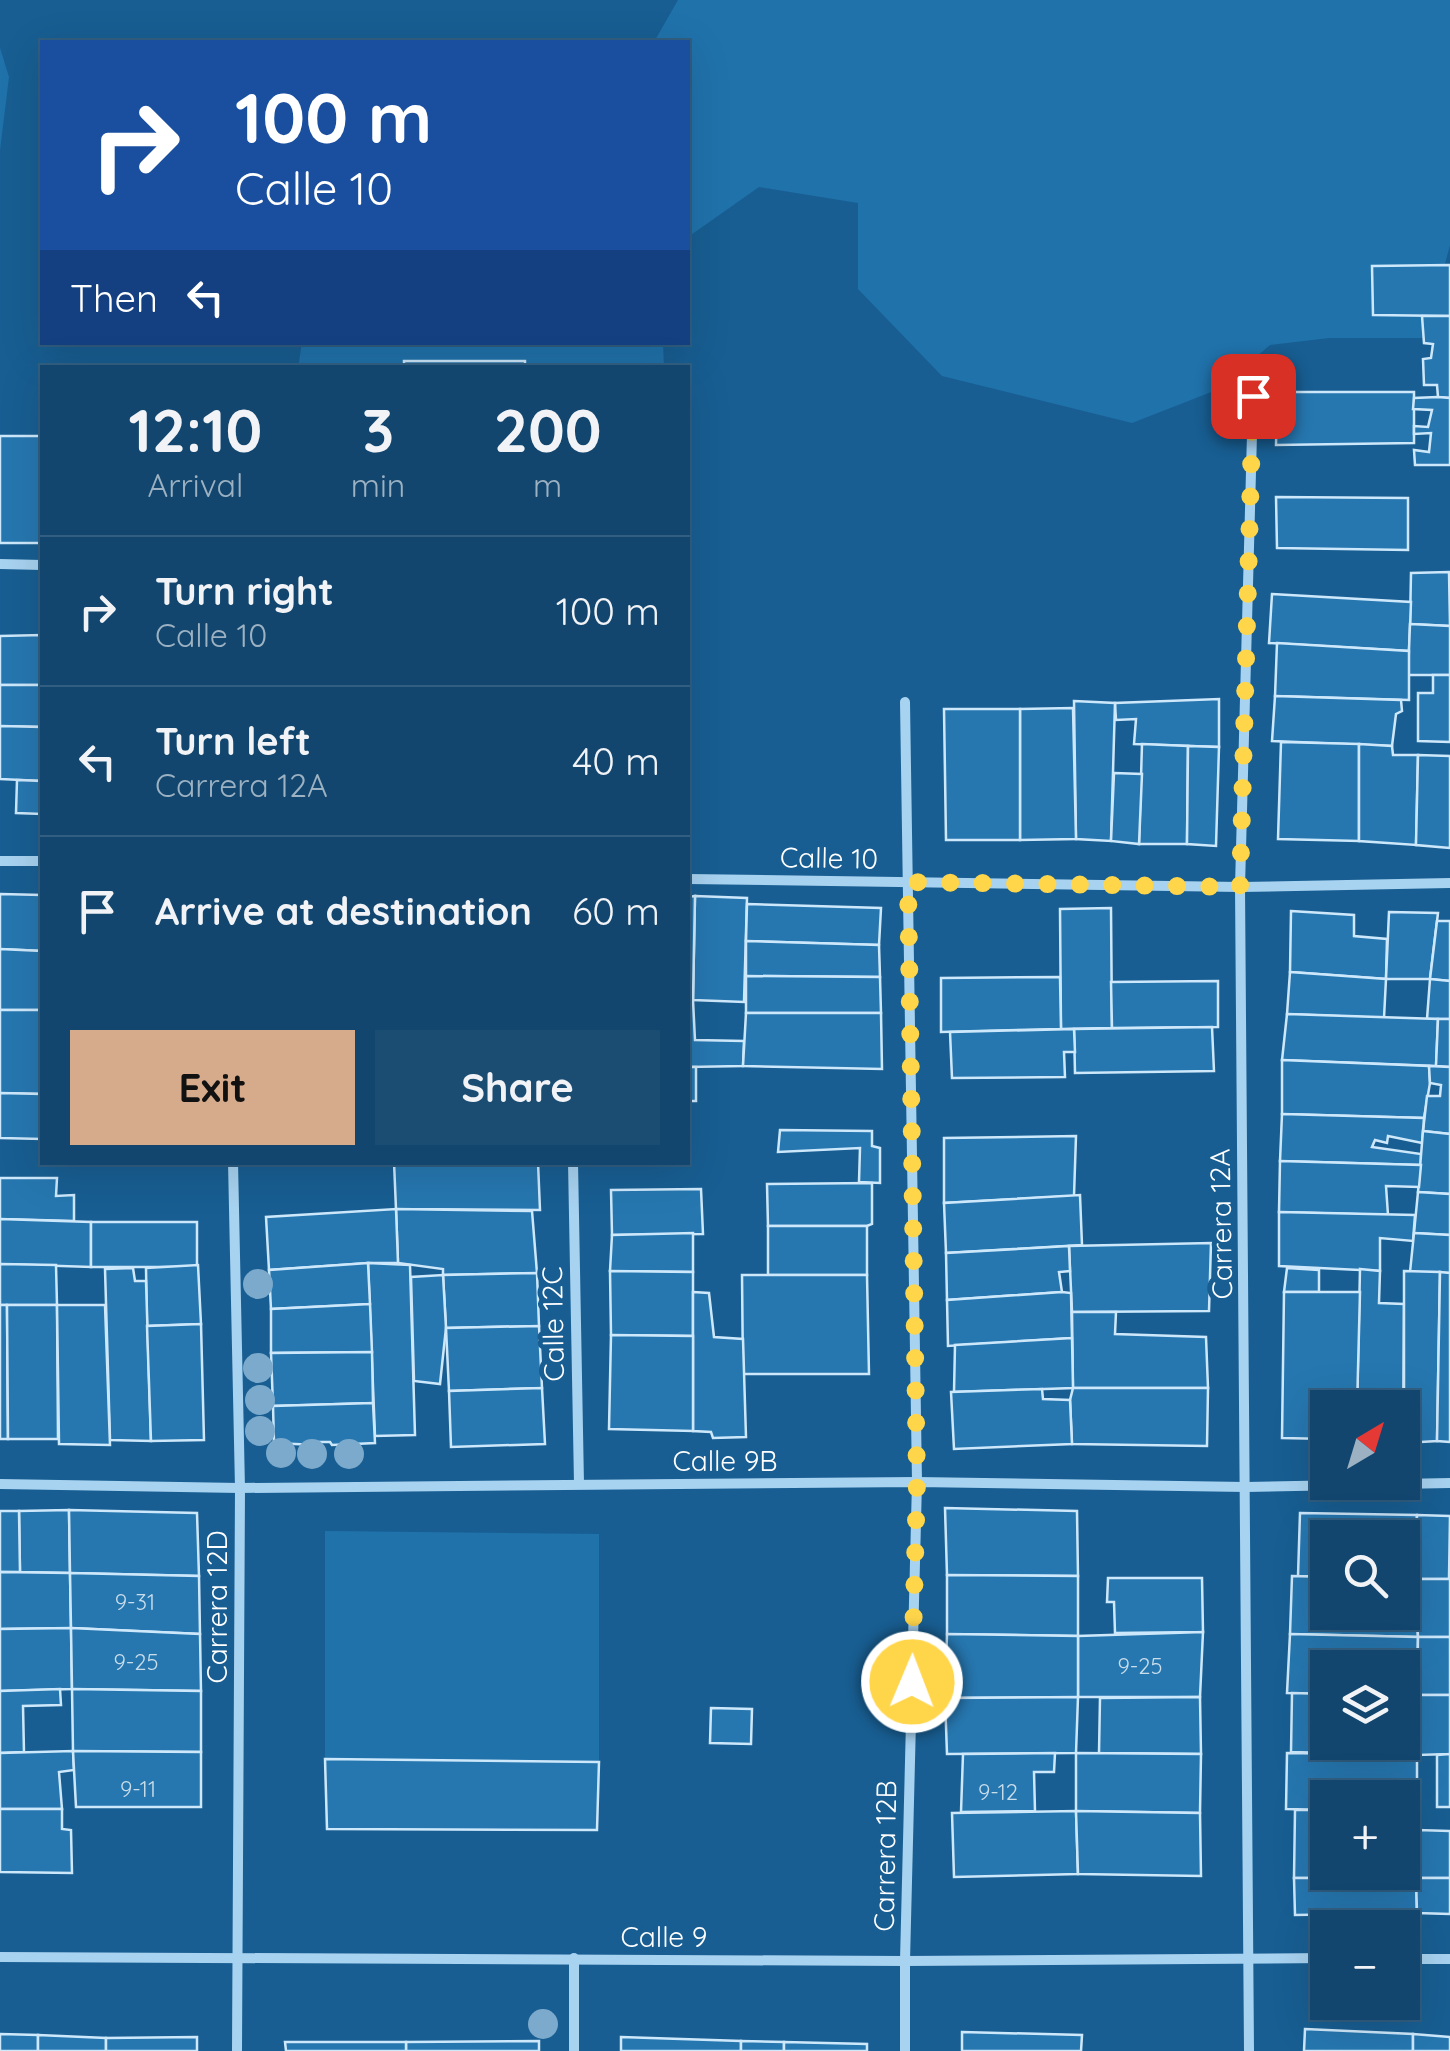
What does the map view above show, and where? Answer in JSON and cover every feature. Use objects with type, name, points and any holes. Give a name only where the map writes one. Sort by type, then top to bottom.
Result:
[{"type":"street","name":"Carrera 12A","points":[[1249,2051],[1240,887],[1253,396]]},
{"type":"street","points":[[0,564],[40,565]]},
{"type":"street","name":"Carrera 12B","points":[[904,702],[917,1482],[906,2051]]},
{"type":"street","points":[[0,860],[40,861]]},
{"type":"street","name":"Calle 10","points":[[690,879],[1240,887],[1450,884]]},
{"type":"street","name":"Carrera 12D","points":[[233,1165],[240,1488],[237,2051]]},
{"type":"street","name":"Calle 12C","points":[[573,1165],[579,1484]]},
{"type":"street","name":"Calle 9B","points":[[0,1484],[240,1488],[917,1482],[1246,1487],[1450,1483]]},
{"type":"street","name":"Calle 9","points":[[0,1957],[905,1961],[1310,1958]]},
{"type":"street","points":[[574,1958],[574,2051]]},
{"type":"street","points":[[1420,1959],[1450,1959]]},
{"type":"shaded area","points":[[678,0],[1450,0],[1450,245],[1425,338],[1329,338],[1270,345],[1219,389],[1132,423],[942,376],[858,289],[858,203],[759,187],[690,236],[690,40],[655,40]]},
{"type":"shaded area","points":[[0,48],[9,77],[0,150]]},
{"type":"shaded area","points":[[302,345],[663,345],[664,365],[298,365]]},
{"type":"shaded area","points":[[325,1531],[599,1534],[599,1762],[325,1759]]},
{"type":"building","points":[[1450,265],[1450,316],[1373,315],[1372,266]]},
{"type":"building","points":[[1422,316],[1450,316],[1450,398],[1438,397],[1437,385],[1424,385],[1423,359],[1431,358],[1433,344],[1424,343]]},
{"type":"building","points":[[404,361],[525,361],[525,365],[404,365]]},
{"type":"building","points":[[1277,392],[1414,392],[1414,443],[1276,445]]},
{"type":"building","points":[[1414,398],[1450,398],[1450,465],[1415,465],[1414,450],[1429,452],[1431,433],[1414,434],[1414,426],[1428,427],[1432,410],[1413,409]]},
{"type":"building","points":[[0,436],[40,436],[40,543],[0,543]]},
{"type":"building","points":[[1276,497],[1408,498],[1408,550],[1277,548]]},
{"type":"building","points":[[1449,572],[1450,626],[1410,624],[1411,573]]},
{"type":"building","points":[[1272,594],[1411,602],[1409,651],[1269,643]]},
{"type":"building","points":[[1410,624],[1450,626],[1450,675],[1408,675]]},
{"type":"building","points":[[40,635],[40,685],[0,685],[0,636]]},
{"type":"building","points":[[1277,643],[1409,651],[1409,700],[1275,696]]},
{"type":"building","points":[[1433,675],[1450,675],[1450,742],[1418,741],[1418,693],[1433,693]]},
{"type":"building","points":[[0,685],[40,685],[40,727],[0,726]]},
{"type":"building","points":[[1275,696],[1401,700],[1402,711],[1396,714],[1392,746],[1272,741]]},
{"type":"building","points":[[1219,699],[1219,747],[1134,744],[1136,719],[1116,720],[1115,703]]},
{"type":"building","points":[[1074,701],[1115,703],[1111,841],[1076,839]]},
{"type":"building","points":[[1073,708],[1076,839],[1020,840],[1020,709]]},
{"type":"building","points":[[944,709],[1020,709],[1020,840],[946,840]]},
{"type":"building","points":[[0,726],[40,727],[40,781],[0,779]]},
{"type":"building","points":[[1281,742],[1359,744],[1359,841],[1278,839]]},
{"type":"building","points":[[1142,744],[1188,746],[1187,844],[1139,844]]},
{"type":"building","points":[[1359,744],[1392,746],[1393,755],[1418,755],[1416,845],[1359,841]]},
{"type":"building","points":[[1188,746],[1219,747],[1216,846],[1187,844]]},
{"type":"building","points":[[1418,755],[1450,756],[1450,848],[1416,845]]},
{"type":"building","points":[[1114,773],[1142,774],[1139,844],[1111,841]]},
{"type":"building","points":[[17,780],[40,781],[40,814],[16,813]]},
{"type":"building","points":[[0,894],[40,895],[40,951],[0,949]]},
{"type":"building","points":[[695,896],[747,898],[744,1002],[693,1000]]},
{"type":"building","points":[[695,896],[693,1000],[690,1000],[690,897]]},
{"type":"building","points":[[747,904],[881,908],[879,945],[746,941]]},
{"type":"building","points":[[1111,908],[1112,1028],[1061,1029],[1060,909]]},
{"type":"building","points":[[1291,911],[1354,915],[1354,936],[1387,939],[1386,979],[1290,972]]},
{"type":"building","points":[[1389,912],[1438,913],[1430,979],[1386,979]]},
{"type":"building","points":[[1437,921],[1450,921],[1450,981],[1430,979]]},
{"type":"building","points":[[746,941],[879,945],[880,977],[746,976]]},
{"type":"building","points":[[0,949],[40,951],[40,1010],[0,1010]]},
{"type":"building","points":[[1290,972],[1386,979],[1384,1018],[1287,1014]]},
{"type":"building","points":[[746,976],[880,977],[881,1013],[746,1013]]},
{"type":"building","points":[[1060,977],[1061,1029],[941,1032],[941,978]]},
{"type":"building","points":[[1430,979],[1450,981],[1450,1019],[1427,1019]]},
{"type":"building","points":[[1218,981],[1218,1027],[1112,1028],[1111,982]]},
{"type":"building","points":[[690,1000],[695,1040],[744,1041],[743,1066],[690,1067]]},
{"type":"building","points":[[0,1010],[40,1010],[40,1094],[0,1093]]},
{"type":"building","points":[[746,1013],[881,1013],[882,1069],[743,1066]]},
{"type":"building","points":[[1287,1014],[1438,1019],[1436,1066],[1282,1060]]},
{"type":"building","points":[[1438,1019],[1450,1019],[1450,1067],[1436,1066]]},
{"type":"building","points":[[1212,1027],[1214,1071],[1075,1073],[1074,1029]]},
{"type":"building","points":[[1074,1029],[1075,1052],[1064,1052],[1065,1077],[952,1078],[950,1032]]},
{"type":"building","points":[[1282,1060],[1429,1066],[1424,1118],[1282,1114]]},
{"type":"building","points":[[1429,1066],[1450,1067],[1450,1134],[1423,1131],[1427,1096],[1440,1096],[1441,1085],[1430,1083]]},
{"type":"building","points":[[690,1067],[696,1067],[696,1101],[690,1101]]},
{"type":"building","points":[[0,1093],[40,1094],[40,1139],[0,1138]]},
{"type":"building","points":[[1282,1114],[1424,1118],[1422,1143],[1388,1136],[1387,1143],[1375,1140],[1372,1147],[1421,1154],[1421,1165],[1280,1161]]},
{"type":"building","points":[[780,1130],[872,1131],[872,1146],[880,1148],[880,1183],[859,1182],[860,1148],[778,1152]]},
{"type":"building","points":[[1423,1131],[1450,1134],[1450,1194],[1418,1192]]},
{"type":"building","points":[[1076,1136],[1074,1196],[944,1203],[944,1138]]},
{"type":"building","points":[[1280,1161],[1421,1165],[1419,1187],[1386,1186],[1388,1215],[1279,1212]]},
{"type":"building","points":[[394,1165],[538,1165],[540,1210],[396,1209]]},
{"type":"building","points":[[0,1178],[57,1178],[56,1196],[74,1195],[74,1221],[0,1219]]},
{"type":"building","points":[[872,1183],[872,1224],[768,1226],[767,1184]]},
{"type":"building","points":[[701,1189],[703,1234],[612,1235],[611,1190]]},
{"type":"building","points":[[1418,1192],[1450,1194],[1450,1235],[1414,1233]]},
{"type":"building","points":[[1080,1195],[1082,1245],[946,1253],[944,1203]]},
{"type":"building","points":[[396,1209],[532,1211],[537,1273],[443,1275],[443,1269],[398,1263]]},
{"type":"building","points":[[396,1209],[398,1263],[269,1270],[266,1217]]},
{"type":"building","points":[[1279,1212],[1415,1215],[1413,1241],[1380,1238],[1380,1271],[1279,1266]]},
{"type":"building","points":[[0,1219],[91,1222],[91,1267],[0,1264]]},
{"type":"building","points":[[91,1222],[197,1222],[197,1267],[91,1267]]},
{"type":"building","points":[[768,1226],[867,1226],[867,1275],[768,1275]]},
{"type":"building","points":[[693,1233],[693,1272],[610,1271],[612,1235]]},
{"type":"building","points":[[1414,1233],[1450,1235],[1450,1273],[1410,1272]]},
{"type":"building","points":[[1211,1243],[1209,1311],[1072,1312],[1069,1246]]},
{"type":"building","points":[[1069,1246],[1070,1271],[1059,1272],[1062,1292],[947,1300],[946,1253]]},
{"type":"building","points":[[368,1263],[410,1265],[415,1435],[375,1436]]},
{"type":"building","points":[[368,1263],[370,1304],[271,1309],[269,1270]]},
{"type":"building","points":[[0,1264],[56,1265],[57,1305],[0,1305]]},
{"type":"building","points":[[198,1265],[201,1324],[147,1326],[146,1268]]},
{"type":"building","points":[[133,1268],[135,1281],[146,1281],[151,1441],[110,1440],[105,1269]]},
{"type":"building","points":[[1287,1268],[1319,1270],[1319,1292],[1284,1292]]},
{"type":"building","points":[[1360,1269],[1380,1271],[1379,1303],[1404,1304],[1403,1390],[1357,1390]]},
{"type":"building","points":[[610,1271],[693,1272],[693,1336],[611,1335]]},
{"type":"building","points":[[1404,1271],[1440,1272],[1437,1441],[1420,1442],[1420,1390],[1404,1390]]},
{"type":"building","points":[[1440,1272],[1450,1273],[1450,1442],[1437,1441]]},
{"type":"building","points":[[537,1273],[539,1326],[446,1328],[443,1275]]},
{"type":"building","points":[[443,1275],[446,1328],[440,1384],[414,1381],[411,1277]]},
{"type":"building","points":[[742,1275],[867,1275],[869,1374],[743,1374]]},
{"type":"building","points":[[693,1292],[709,1293],[714,1337],[743,1339],[746,1437],[713,1438],[711,1432],[693,1431]]},
{"type":"building","points":[[1284,1292],[1360,1292],[1357,1390],[1310,1390],[1310,1439],[1282,1438]]},
{"type":"building","points":[[1071,1293],[1072,1338],[948,1346],[947,1300]]},
{"type":"building","points":[[370,1304],[372,1352],[271,1353],[271,1309]]},
{"type":"building","points":[[0,1305],[7,1305],[8,1439],[0,1439]]},
{"type":"building","points":[[7,1305],[57,1305],[58,1439],[8,1439]]},
{"type":"building","points":[[57,1305],[105,1305],[110,1445],[59,1444]]},
{"type":"building","points":[[1072,1312],[1116,1312],[1115,1334],[1206,1337],[1208,1388],[1073,1388]]},
{"type":"building","points":[[201,1324],[204,1440],[151,1441],[147,1326]]},
{"type":"building","points":[[539,1326],[542,1388],[449,1391],[446,1328]]},
{"type":"building","points":[[611,1335],[693,1336],[693,1431],[609,1429]]},
{"type":"building","points":[[1072,1338],[1073,1388],[954,1392],[955,1345]]},
{"type":"building","points":[[372,1352],[373,1403],[273,1406],[271,1353]]},
{"type":"building","points":[[542,1388],[545,1444],[451,1447],[449,1391]]},
{"type":"building","points":[[1073,1388],[1208,1388],[1207,1446],[1072,1444]]},
{"type":"building","points":[[1042,1389],[1043,1399],[1070,1400],[1072,1444],[954,1449],[951,1392]]},
{"type":"building","points":[[373,1403],[375,1443],[274,1443],[273,1406]]},
{"type":"building","points":[[945,1508],[1077,1511],[1078,1576],[947,1575]]},
{"type":"building","points":[[69,1510],[70,1573],[20,1572],[19,1511]]},
{"type":"building","points":[[69,1510],[197,1513],[199,1576],[70,1573]]},
{"type":"building","points":[[0,1511],[19,1511],[20,1572],[0,1572]]},
{"type":"building","points":[[1300,1513],[1417,1515],[1417,1520],[1310,1520],[1310,1576],[1298,1576]]},
{"type":"building","points":[[1417,1515],[1450,1516],[1449,1579],[1420,1579],[1420,1520]]},
{"type":"building","points":[[0,1572],[70,1573],[71,1628],[0,1629]]},
{"type":"building","points":[[70,1573],[199,1576],[200,1634],[71,1628]]},
{"type":"building","points":[[947,1575],[1078,1576],[1078,1636],[947,1634]]},
{"type":"building","points":[[1292,1576],[1310,1576],[1310,1630],[1418,1630],[1418,1637],[1290,1634]]},
{"type":"building","points":[[1108,1578],[1202,1578],[1203,1632],[1115,1633],[1114,1602],[1107,1602]]},
{"type":"building","points":[[1420,1579],[1450,1579],[1450,1637],[1418,1637]]},
{"type":"building","points":[[71,1628],[72,1689],[0,1691],[0,1629]]},
{"type":"building","points":[[71,1628],[200,1634],[201,1691],[72,1689]]},
{"type":"building","points":[[1203,1632],[1200,1697],[1078,1697],[1078,1636]]},
{"type":"building","points":[[947,1634],[1078,1636],[1078,1697],[945,1698]]},
{"type":"building","points":[[1290,1634],[1418,1637],[1418,1650],[1310,1650],[1310,1694],[1287,1693]]},
{"type":"building","points":[[1418,1637],[1450,1637],[1450,1695],[1420,1695]]},
{"type":"building","points":[[60,1689],[61,1705],[23,1706],[24,1752],[0,1753],[0,1691]]},
{"type":"building","points":[[72,1689],[201,1691],[201,1752],[73,1751]]},
{"type":"building","points":[[1292,1693],[1310,1694],[1310,1752],[1291,1752]]},
{"type":"building","points":[[1420,1695],[1450,1695],[1450,1754],[1420,1755]]},
{"type":"building","points":[[1078,1697],[1076,1753],[947,1754],[945,1698]]},
{"type":"building","points":[[1200,1697],[1201,1754],[1099,1753],[1100,1698]]},
{"type":"building","points":[[711,1708],[752,1709],[751,1744],[710,1743]]},
{"type":"building","points":[[73,1751],[74,1770],[59,1772],[62,1809],[0,1809],[0,1753]]},
{"type":"building","points":[[73,1751],[201,1752],[201,1807],[76,1807]]},
{"type":"building","points":[[1055,1753],[1054,1772],[1034,1772],[1035,1811],[961,1812],[963,1754]]},
{"type":"building","points":[[1076,1753],[1201,1754],[1200,1813],[1076,1811]]},
{"type":"building","points":[[1287,1753],[1310,1753],[1310,1760],[1417,1760],[1417,1780],[1310,1780],[1310,1810],[1286,1809]]},
{"type":"building","points":[[1450,1754],[1450,1807],[1437,1807],[1437,1755]]},
{"type":"building","points":[[325,1759],[599,1762],[597,1830],[327,1829]]},
{"type":"building","points":[[0,1809],[62,1809],[62,1829],[71,1830],[72,1873],[0,1872]]},
{"type":"building","points":[[1295,1810],[1310,1810],[1310,1878],[1294,1878]]},
{"type":"building","points":[[1076,1811],[1078,1874],[954,1877],[952,1813]]},
{"type":"building","points":[[1076,1811],[1200,1813],[1201,1876],[1078,1874]]},
{"type":"building","points":[[1420,1830],[1450,1831],[1450,1878],[1420,1878]]},
{"type":"building","points":[[1294,1878],[1310,1878],[1310,1890],[1416,1890],[1417,1910],[1310,1910],[1310,1915],[1295,1915]]},
{"type":"building","points":[[1420,1878],[1450,1878],[1450,1914],[1417,1910]]},
{"type":"building","points":[[1305,2029],[1413,2034],[1413,2051],[1304,2051]]},
{"type":"building","points":[[962,2032],[1082,2035],[1081,2051],[962,2051]]},
{"type":"building","points":[[0,2034],[38,2035],[38,2051],[0,2051]]},
{"type":"building","points":[[1413,2034],[1450,2037],[1450,2051],[1413,2051]]},
{"type":"building","points":[[38,2035],[106,2038],[106,2051],[38,2051]]},
{"type":"building","points":[[197,2037],[197,2051],[106,2051],[106,2038]]},
{"type":"building","points":[[621,2037],[741,2041],[741,2051],[621,2051]]},
{"type":"building","points":[[539,2041],[539,2051],[406,2051],[406,2042]]},
{"type":"building","points":[[741,2041],[784,2042],[784,2051],[741,2051]]},
{"type":"building","points":[[285,2042],[406,2042],[406,2051],[286,2051]]},
{"type":"building","points":[[784,2042],[867,2044],[867,2051],[784,2051]]},
{"type":"route","points":[[912,1682],[917,1482],[908,882],[1240,887],[1253,396]]}]
